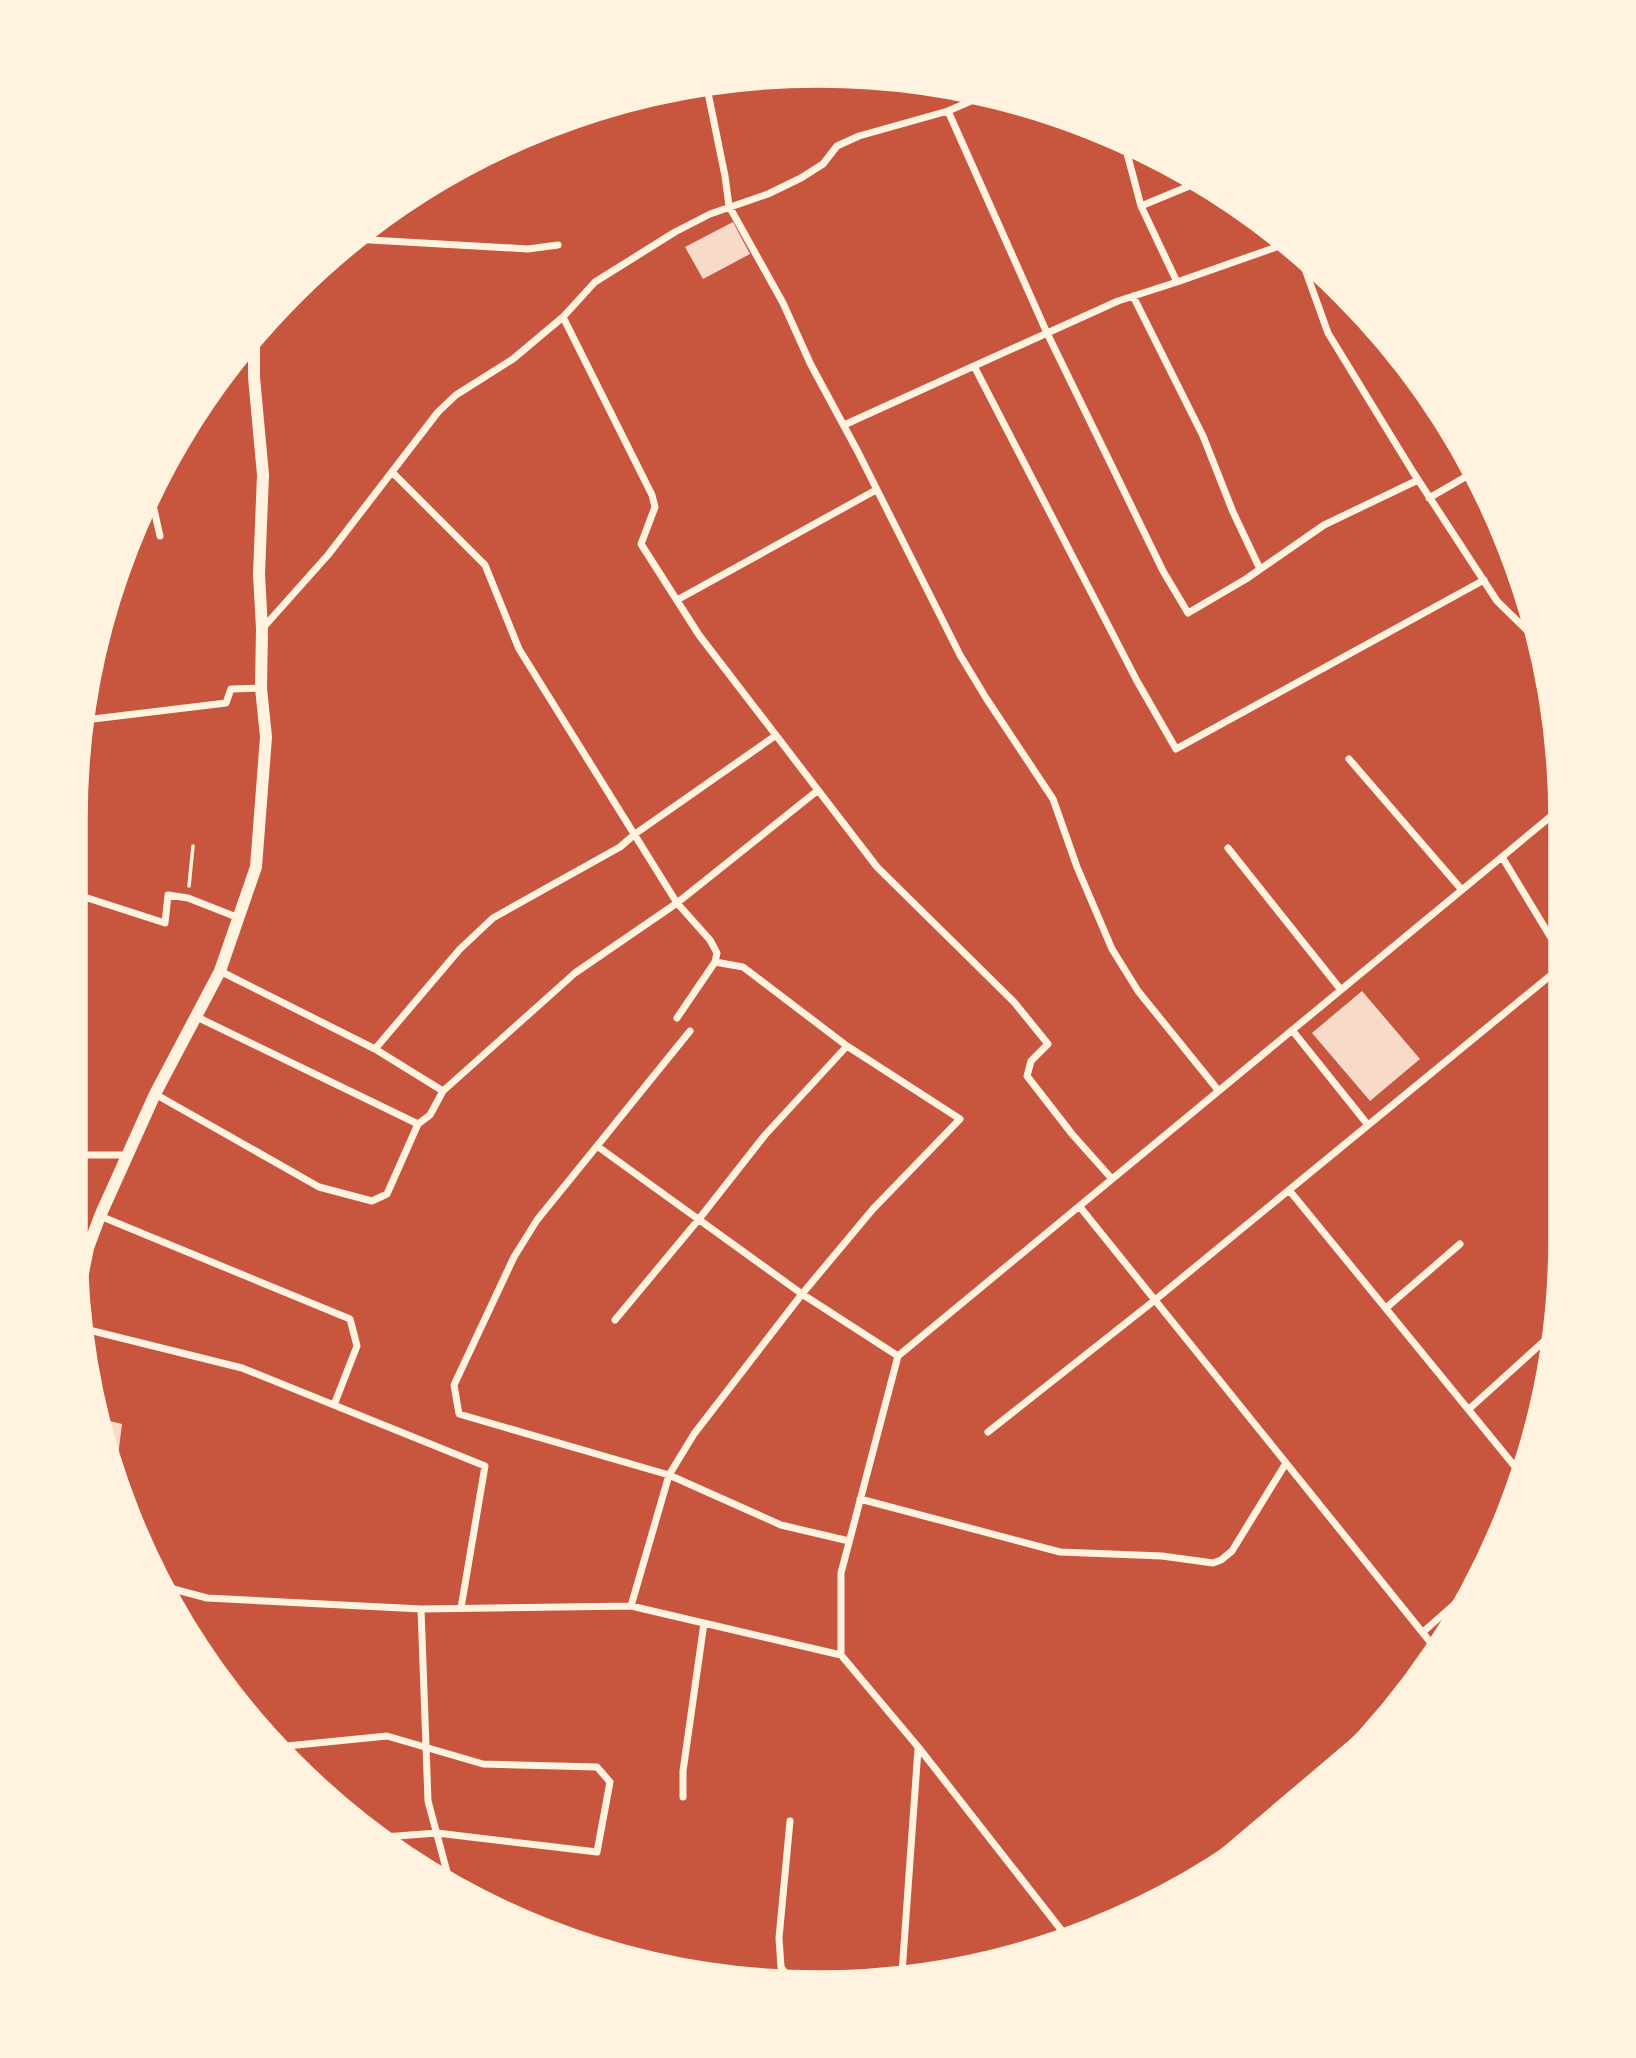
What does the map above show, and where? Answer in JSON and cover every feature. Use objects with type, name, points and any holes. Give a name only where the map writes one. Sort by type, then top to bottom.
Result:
[{"type":"street","points":[[708,94],[729,206],[783,303],[811,365],[960,655],[1053,799],[1077,867],[1112,948],[1138,991],[1219,1090]]},
{"type":"street","points":[[262,629],[328,555],[438,412],[456,395],[513,359],[564,317],[595,282],[675,232],[729,206],[768,194],[802,178],[823,164],[838,146],[859,136],[948,111],[969,102]]},
{"type":"street","points":[[948,111],[1047,333],[1163,571],[1188,613],[1260,569],[1324,525],[1418,480]]},
{"type":"street","points":[[1127,154],[1141,206],[1177,282]]},
{"type":"street","points":[[1141,206],[1188,187]]},
{"type":"street","points":[[368,240],[528,249],[558,245]]},
{"type":"street","points":[[844,425],[1133,296],[1277,247]]},
{"type":"street","points":[[1306,272],[1328,333],[1429,498],[1497,601],[1525,628]]},
{"type":"street","points":[[1133,296],[1203,436],[1233,512],[1260,569]]},
{"type":"street","points":[[564,317],[652,495],[655,507],[640,544],[699,635],[877,867],[1014,1002],[1048,1044],[1031,1061],[1027,1076],[1072,1135],[1112,1180]]},
{"type":"street","points":[[86,1256],[100,1216],[155,1094],[220,971],[256,867],[266,737],[261,688],[259,575],[263,475],[254,351]]},
{"type":"street","points":[[974,366],[1137,681],[1176,749],[1484,580]]},
{"type":"street","points":[[392,472],[485,565],[519,649],[677,903],[710,940],[717,953],[715,962],[677,1018]]},
{"type":"street","points":[[1429,498],[1466,477]]},
{"type":"street","points":[[677,600],[876,490]]},
{"type":"street","points":[[154,509],[160,536]]},
{"type":"street","points":[[93,718],[226,702],[231,689],[261,688]]},
{"type":"street","points":[[376,1049],[460,949],[492,918],[620,847],[775,737]]},
{"type":"street","points":[[1349,759],[1462,890]]},
{"type":"street","points":[[155,1094],[319,1187],[372,1201],[387,1194],[418,1124],[430,1115],[443,1091],[575,973],[677,903],[817,791]]},
{"type":"street","points":[[841,1655],[841,1573],[898,1356],[1550,817]]},
{"type":"street","points":[[1228,848],[1340,990]]},
{"type":"street","points":[[1502,857],[1550,936]]},
{"type":"street","points":[[86,898],[165,923],[168,895],[188,898],[240,918]]},
{"type":"street","points":[[631,1606],[669,1475],[694,1434],[802,1294],[873,1209],[960,1119],[847,1046],[743,967],[715,962]]},
{"type":"street","points":[[220,971],[376,1049],[443,1091]]},
{"type":"street","points":[[988,1432],[1155,1300],[1550,976]]},
{"type":"street","points":[[197,1017],[418,1124]]},
{"type":"street","points":[[1292,1030],[1368,1125]]},
{"type":"street","points":[[691,1031],[537,1220],[514,1258],[454,1385],[459,1414],[669,1475],[781,1525],[849,1541]]},
{"type":"street","points":[[615,1320],[765,1135],[847,1046]]},
{"type":"street","points":[[597,1146],[802,1294],[898,1356]]},
{"type":"street","points":[[86,1155],[127,1155]]},
{"type":"street","points":[[1289,1190],[1514,1465]]},
{"type":"street","points":[[1080,1207],[1430,1642]]},
{"type":"street","points":[[100,1216],[350,1319],[357,1346],[334,1405]]},
{"type":"street","points":[[1386,1308],[1460,1244]]},
{"type":"street","points":[[91,1331],[242,1367],[485,1466],[461,1608]]},
{"type":"street","points":[[1469,1409],[1543,1342]]},
{"type":"street","points":[[860,1499],[1060,1552],[1162,1556],[1213,1563],[1232,1551],[1286,1462]]},
{"type":"street","points":[[175,1589],[207,1598],[421,1609],[631,1606],[841,1655],[919,1748],[1061,1930]]},
{"type":"street","points":[[1423,1632],[1452,1607]]},
{"type":"street","points":[[421,1609],[428,1801],[447,1871]]},
{"type":"street","points":[[682,1797],[683,1771],[704,1623]]},
{"type":"street","points":[[289,1746],[387,1736],[483,1763],[597,1767],[610,1782],[597,1852],[437,1833],[393,1836]]},
{"type":"street","points":[[902,1967],[919,1748]]},
{"type":"street","points":[[1234,1843],[1346,1748]]},
{"type":"street","points":[[784,1971],[779,1938],[790,1821]]},
{"type":"path","points":[[188,898],[193,846]]},
{"type":"building","points":[[733,222],[750,254],[703,279],[685,247]]},
{"type":"building","points":[[1362,991],[1420,1059],[1370,1101],[1312,1033]]},
{"type":"building","points":[[109,1421],[122,1424],[118,1454]]}]
